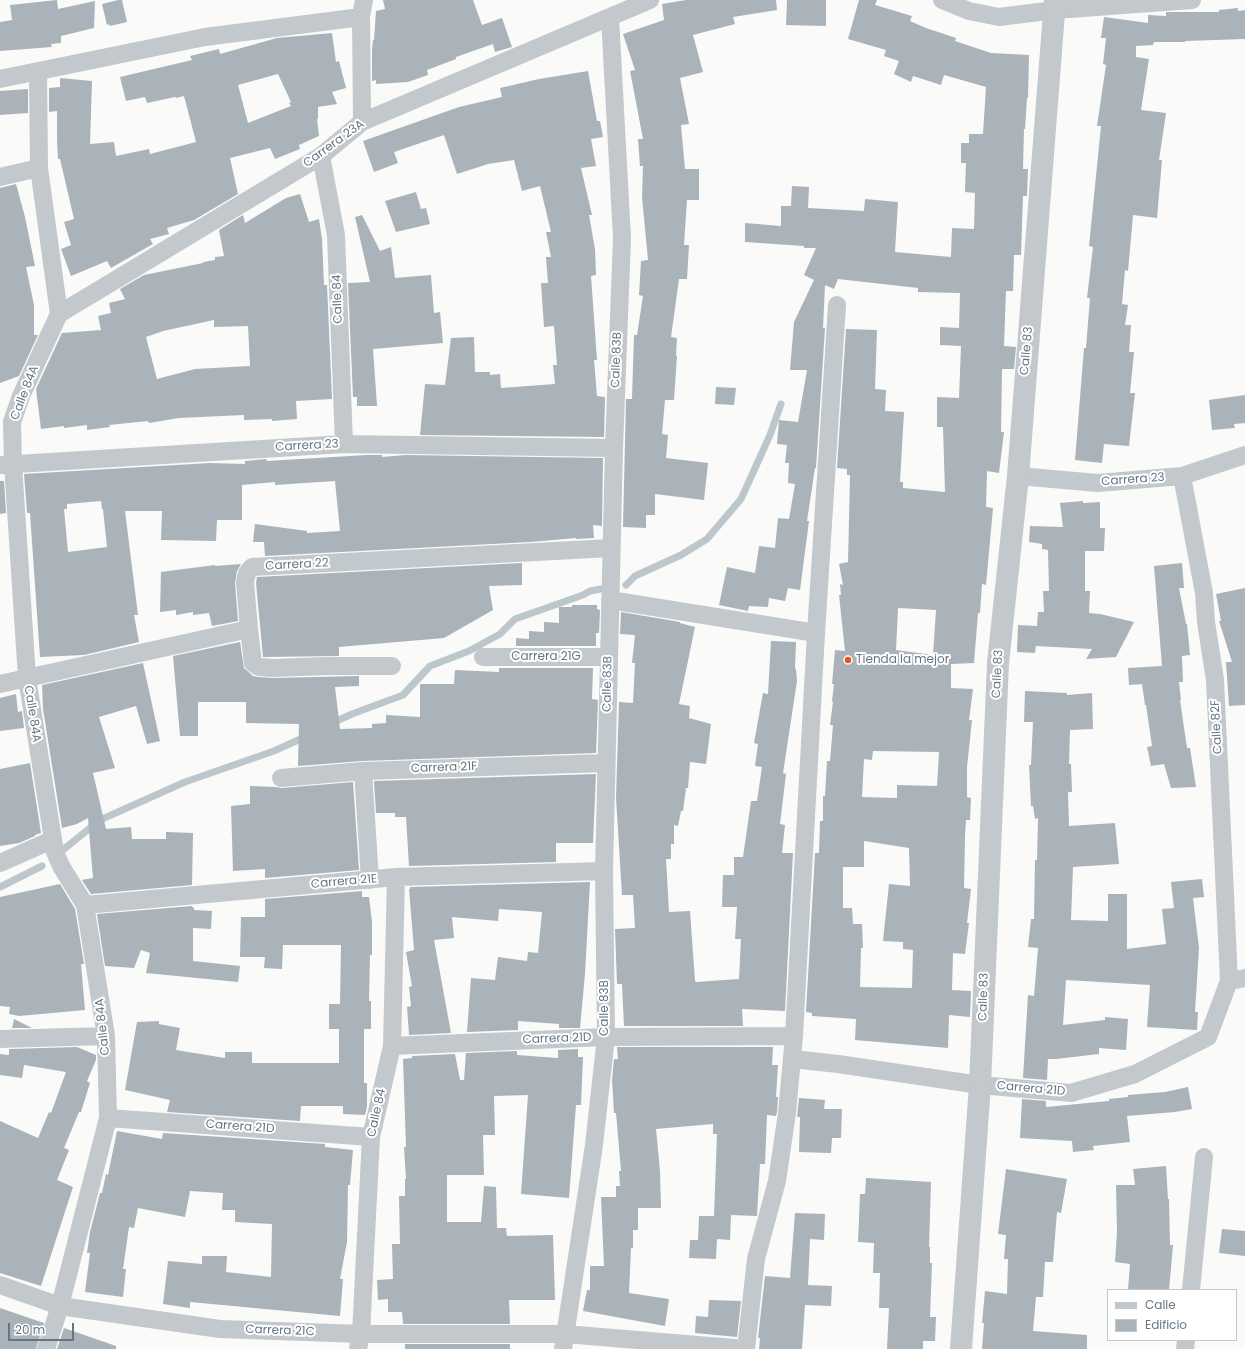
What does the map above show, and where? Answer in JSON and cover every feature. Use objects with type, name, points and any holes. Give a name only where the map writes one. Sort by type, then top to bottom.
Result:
[{"type":"street","name":"Carrera 23A","points":[[59,314],[321,156],[362,122],[650,0]]},
{"type":"street","points":[[942,0],[969,11],[999,17],[1055,5],[1192,0]]},
{"type":"street","name":"Calle 83","points":[[962,1349],[980,1085],[998,663],[1018,476],[1055,5]]},
{"type":"street","points":[[0,79],[204,37],[363,8],[362,122]]},
{"type":"street","name":"Calle 83B","points":[[564,1341],[594,1145],[606,1037],[604,871],[606,763],[614,448],[622,238],[610,17]]},
{"type":"street","points":[[38,71],[40,168],[59,314]]},
{"type":"street","name":"Calle 84","points":[[321,156],[336,235],[344,444]]},
{"type":"street","points":[[0,177],[40,168]]},
{"type":"street","points":[[746,1349],[756,1259],[777,1181],[787,1113],[794,1036],[816,632],[837,305]]},
{"type":"street","name":"Calle 84A","points":[[46,1349],[60,1306],[108,1118],[106,1036],[85,905],[56,852],[27,678],[7,464],[12,422],[21,396],[59,314]]},
{"type":"street","name":"Carrera 23","points":[[7,464],[344,444],[614,448]]},
{"type":"street","name":"Carrera 23","points":[[1018,476],[1098,483],[1182,476],[1245,455]]},
{"type":"street","name":"Calle 82F","points":[[1182,476],[1204,593],[1206,622],[1215,680],[1237,979]]},
{"type":"street","name":"Carrera 22","points":[[249,629],[245,582],[247,573],[252,568],[612,548]]},
{"type":"street","points":[[610,591],[816,632]]},
{"type":"street","points":[[0,684],[249,629],[253,663],[263,668],[392,666]]},
{"type":"street","name":"Carrera 21G","points":[[484,657],[609,657]]},
{"type":"street","name":"Carrera 21F","points":[[281,778],[363,771],[606,763]]},
{"type":"street","points":[[363,771],[370,880]]},
{"type":"street","points":[[0,863],[56,852]]},
{"type":"street","name":"Carrera 21E","points":[[85,905],[396,878],[604,871]]},
{"type":"street","name":"Calle 84","points":[[359,1342],[372,1137],[392,1046],[396,878]]},
{"type":"street","name":"Carrera 21D","points":[[792,1058],[980,1085],[1071,1093],[1135,1074],[1208,1037],[1237,979]]},
{"type":"street","points":[[0,1039],[106,1036]]},
{"type":"street","name":"Carrera 21D","points":[[392,1046],[606,1037],[794,1036]]},
{"type":"street","name":"Carrera 21D","points":[[108,1118],[372,1137]]},
{"type":"street","points":[[1191,1289],[1204,1157]]},
{"type":"street","name":"Carrera 21C","points":[[0,1285],[60,1306],[220,1329],[359,1342],[564,1341],[746,1349]]},
{"type":"building","points":[[57,0],[58,9],[95,1],[94,28],[61,36],[61,43],[51,44],[52,47],[0,51],[0,22],[12,20],[10,5]]},
{"type":"building","points":[[122,0],[127,22],[110,26],[109,24],[107,25],[102,4]]},
{"type":"building","points":[[383,0],[473,0],[482,25],[502,18],[512,47],[495,52],[493,44],[456,57],[456,59],[427,70],[428,75],[408,82],[376,84],[376,80],[372,81],[372,50],[376,11],[385,9]]},
{"type":"building","points":[[686,0],[776,0],[777,10],[733,17],[735,24],[693,35],[703,72],[680,78],[689,124],[681,125],[685,169],[699,169],[699,200],[687,200],[684,245],[689,245],[687,279],[679,279],[671,337],[677,338],[674,400],[665,400],[662,434],[668,435],[666,458],[708,463],[704,500],[655,494],[655,515],[646,515],[646,528],[623,527],[626,399],[632,399],[634,335],[637,335],[643,296],[639,295],[641,261],[648,260],[642,197],[643,166],[640,166],[638,139],[643,139],[630,71],[635,70],[623,34],[664,20],[662,4]]},
{"type":"building","points":[[787,0],[826,0],[826,26],[786,25]]},
{"type":"building","points":[[859,0],[877,0],[875,5],[912,16],[910,21],[956,38],[955,41],[991,53],[1029,55],[1028,98],[1024,129],[1023,169],[1028,169],[1027,196],[1023,196],[1021,255],[1014,255],[1013,291],[1006,291],[1004,346],[1016,347],[1014,369],[1002,369],[1001,432],[1004,432],[999,473],[987,471],[986,507],[993,508],[986,585],[982,584],[974,663],[951,664],[951,688],[973,689],[969,720],[972,720],[967,767],[967,797],[971,798],[970,820],[966,820],[964,888],[971,889],[967,923],[969,923],[965,954],[953,953],[952,990],[971,991],[970,1017],[949,1015],[948,1048],[855,1040],[856,1019],[812,1016],[812,1013],[806,1012],[815,853],[819,853],[820,821],[823,821],[823,796],[825,796],[827,761],[830,761],[833,725],[830,725],[833,702],[834,684],[832,684],[835,650],[845,651],[839,595],[841,595],[840,584],[843,585],[839,564],[848,562],[850,475],[847,475],[847,469],[837,468],[846,329],[877,330],[875,389],[886,390],[885,411],[904,412],[900,482],[903,482],[903,488],[945,492],[943,427],[937,427],[937,397],[959,398],[961,346],[940,345],[940,327],[959,328],[960,293],[918,292],[918,288],[838,279],[834,289],[825,285],[823,328],[825,328],[816,468],[807,521],[809,521],[800,590],[788,588],[785,601],[769,598],[768,607],[749,606],[748,611],[719,605],[727,567],[755,573],[759,546],[775,548],[778,518],[789,519],[795,484],[788,483],[789,463],[785,463],[787,445],[777,444],[779,420],[798,422],[807,370],[790,370],[794,322],[814,280],[804,275],[816,248],[745,242],[745,223],[781,226],[781,206],[791,206],[792,186],[809,187],[808,208],[864,211],[865,199],[898,202],[895,252],[951,257],[952,228],[974,229],[975,193],[965,192],[966,163],[961,163],[961,143],[969,143],[969,134],[983,134],[986,87],[944,75],[941,85],[913,76],[911,82],[894,74],[899,61],[884,56],[886,50],[848,39]],"holes":[[[898,608],[936,610],[933,655],[896,650]],[[873,751],[939,752],[937,786],[897,785],[897,798],[862,797],[864,759],[872,760]],[[864,841],[909,848],[910,886],[889,884],[883,941],[903,942],[903,949],[913,950],[912,988],[860,987],[861,948],[863,948],[862,924],[853,924],[852,908],[843,908],[843,867],[864,867]]]},
{"type":"building","points":[[1238,8],[1238,11],[1245,10],[1245,39],[1154,42],[1153,45],[1136,46],[1136,57],[1149,59],[1141,110],[1166,113],[1159,160],[1162,160],[1157,218],[1133,215],[1128,271],[1125,270],[1122,304],[1128,305],[1125,325],[1131,325],[1129,352],[1134,352],[1130,393],[1135,393],[1129,446],[1104,444],[1102,463],[1075,460],[1084,348],[1086,348],[1090,298],[1087,298],[1093,247],[1089,246],[1101,126],[1097,126],[1106,65],[1103,64],[1106,38],[1101,38],[1104,17],[1148,23],[1148,15],[1166,16],[1166,12],[1219,12],[1219,10]]},
{"type":"building","points":[[332,33],[336,62],[339,61],[346,88],[332,92],[337,104],[318,107],[317,119],[319,136],[299,145],[300,149],[275,159],[270,148],[230,158],[238,194],[194,220],[167,228],[169,234],[150,239],[153,244],[111,268],[107,261],[71,276],[61,249],[71,245],[64,222],[74,219],[60,159],[58,159],[57,111],[49,112],[49,88],[60,87],[60,78],[92,81],[90,144],[114,142],[116,156],[149,149],[150,154],[196,142],[184,96],[147,103],[145,97],[126,101],[120,77],[192,60],[190,56],[219,49],[220,54],[277,38]],"holes":[[[278,74],[291,102],[289,103],[291,106],[248,123],[238,85]]]},
{"type":"building","points":[[588,71],[597,121],[600,121],[603,137],[591,139],[596,166],[581,168],[592,215],[589,215],[595,249],[596,275],[591,276],[597,360],[594,360],[597,396],[605,397],[604,437],[420,435],[425,384],[445,385],[451,338],[474,337],[475,372],[490,372],[490,375],[500,374],[501,388],[555,384],[553,365],[557,365],[554,326],[544,327],[541,283],[548,283],[546,257],[551,257],[546,232],[551,232],[540,186],[522,191],[514,160],[488,164],[457,174],[444,135],[394,152],[398,163],[374,172],[363,141],[459,107],[502,97],[500,88],[539,79]]},
{"type":"building","points":[[28,89],[28,113],[0,115],[0,91]]},
{"type":"building","points":[[16,184],[25,217],[35,266],[26,267],[34,305],[34,335],[38,335],[19,376],[0,383],[0,188]]},
{"type":"building","points":[[416,192],[421,209],[426,208],[430,224],[396,232],[385,201]]},
{"type":"building","points":[[300,194],[309,222],[319,219],[322,239],[324,285],[327,285],[332,399],[296,401],[297,419],[272,421],[272,419],[244,420],[244,415],[179,418],[149,423],[148,421],[109,425],[110,427],[87,430],[87,425],[41,429],[36,389],[62,333],[101,330],[98,316],[111,313],[109,303],[125,299],[120,289],[144,275],[203,263],[215,260],[215,257],[224,256],[219,230],[243,215],[245,223],[286,198]],"holes":[[[214,320],[214,327],[248,326],[250,366],[195,369],[157,379],[146,337],[163,331]]]},
{"type":"building","points":[[362,215],[380,251],[391,247],[395,278],[431,275],[434,313],[440,312],[443,343],[373,349],[377,406],[357,406],[357,397],[353,397],[348,283],[370,282],[355,217]]},
{"type":"building","points":[[716,387],[736,388],[734,405],[715,404]]},
{"type":"building","points":[[1245,395],[1245,423],[1234,424],[1235,428],[1212,430],[1209,400]]},
{"type":"building","points":[[367,455],[382,455],[382,457],[406,455],[603,458],[602,526],[593,525],[594,538],[265,556],[264,542],[253,542],[255,524],[307,531],[307,533],[340,531],[335,481],[275,485],[275,482],[242,485],[242,520],[217,520],[216,541],[161,540],[162,511],[125,511],[138,615],[134,615],[139,642],[84,655],[40,657],[30,513],[27,513],[24,474],[210,463],[245,464],[245,461],[266,459],[267,461]],"holes":[[[101,501],[107,547],[68,552],[64,509],[67,509],[67,504]]]},
{"type":"building","points":[[0,481],[4,481],[6,513],[0,514]]},
{"type":"building","points":[[1083,501],[1083,503],[1100,502],[1100,528],[1105,528],[1104,551],[1085,551],[1085,591],[1090,591],[1089,613],[1134,622],[1116,657],[1086,659],[1092,649],[1036,646],[1035,653],[1017,652],[1018,625],[1037,626],[1038,612],[1044,612],[1043,591],[1049,591],[1048,550],[1042,549],[1042,544],[1029,542],[1030,526],[1063,527],[1060,503]]},
{"type":"building","points":[[522,563],[522,585],[489,586],[493,610],[444,638],[339,647],[339,656],[263,657],[256,583],[257,577]]},
{"type":"building","points":[[1182,563],[1184,588],[1179,588],[1187,624],[1190,655],[1182,656],[1183,682],[1179,682],[1180,700],[1187,748],[1190,748],[1196,787],[1171,788],[1164,764],[1151,766],[1147,747],[1152,746],[1142,684],[1129,685],[1128,668],[1162,666],[1154,566]]},
{"type":"building","points":[[241,564],[237,571],[235,583],[238,621],[212,626],[209,613],[193,615],[193,612],[176,615],[176,610],[160,612],[161,572],[215,565]]},
{"type":"building","points":[[1245,588],[1245,705],[1229,706],[1226,662],[1232,662],[1219,621],[1221,621],[1216,594]]},
{"type":"building","points":[[572,605],[597,605],[597,609],[600,610],[599,633],[596,633],[596,646],[516,646],[516,638],[529,639],[529,631],[544,632],[544,622],[559,623],[559,607],[572,607]]},
{"type":"building","points":[[621,612],[680,622],[695,627],[679,704],[690,706],[689,718],[711,724],[706,764],[690,762],[688,788],[686,788],[683,811],[681,811],[678,826],[674,825],[674,844],[671,844],[671,859],[666,859],[669,912],[690,911],[696,982],[739,979],[741,939],[735,939],[737,907],[722,907],[723,875],[734,875],[734,857],[743,857],[751,801],[757,801],[762,767],[755,766],[758,744],[754,743],[763,693],[768,694],[771,641],[796,642],[795,669],[797,681],[783,773],[786,774],[780,824],[785,825],[782,853],[793,853],[785,1011],[742,1009],[743,1026],[624,1026],[622,984],[617,984],[615,929],[635,928],[633,895],[622,895],[616,798],[619,702],[633,703],[635,663],[632,663],[635,635],[620,634]]},
{"type":"building","points":[[240,642],[244,668],[253,676],[273,678],[359,676],[359,686],[335,687],[340,729],[372,728],[372,724],[386,723],[386,715],[420,717],[420,684],[454,684],[455,670],[499,672],[499,668],[593,668],[592,699],[598,700],[596,753],[362,761],[298,766],[299,724],[246,723],[246,702],[198,702],[198,736],[180,736],[173,656]]},
{"type":"building","points":[[143,663],[160,741],[147,744],[136,706],[99,717],[115,768],[93,773],[106,829],[131,827],[132,839],[166,839],[166,832],[193,833],[192,885],[91,894],[82,880],[93,878],[88,818],[77,824],[62,828],[43,709],[42,685]]},
{"type":"building","points":[[1025,691],[1067,693],[1067,695],[1092,693],[1093,729],[1070,730],[1069,764],[1071,764],[1072,792],[1068,792],[1069,826],[1115,823],[1119,864],[1073,867],[1071,920],[1108,921],[1108,894],[1127,894],[1127,949],[1166,944],[1162,909],[1174,908],[1171,882],[1202,879],[1204,897],[1193,898],[1199,948],[1195,1012],[1198,1012],[1197,1030],[1147,1027],[1150,985],[1066,980],[1063,1025],[1105,1020],[1105,1017],[1128,1019],[1126,1050],[1099,1048],[1099,1054],[1048,1059],[1047,1080],[1023,1078],[1028,995],[1034,996],[1038,948],[1028,947],[1031,919],[1034,919],[1035,860],[1037,860],[1038,818],[1035,819],[1033,806],[1031,806],[1029,765],[1031,765],[1033,722],[1024,722]]},
{"type":"building","points":[[16,694],[18,712],[22,711],[24,728],[0,731],[0,698]]},
{"type":"building","points":[[30,763],[41,833],[19,843],[0,846],[0,769]]},
{"type":"building","points":[[596,774],[593,843],[556,843],[556,862],[409,866],[406,817],[395,817],[395,813],[376,813],[374,781]]},
{"type":"building","points":[[353,782],[359,870],[265,878],[265,869],[233,871],[231,806],[250,804],[250,786],[282,788]]},
{"type":"building","points":[[590,882],[585,974],[580,1028],[559,1028],[559,1024],[518,1021],[518,1030],[467,1032],[471,978],[495,980],[498,957],[527,961],[528,952],[538,953],[542,912],[499,909],[498,921],[452,917],[454,938],[434,940],[451,1033],[409,1035],[407,1007],[411,1006],[409,987],[412,986],[406,952],[414,950],[410,887]]},
{"type":"building","points":[[60,884],[75,909],[84,964],[81,964],[85,1010],[19,1016],[9,1014],[10,1007],[0,1006],[0,897]]},
{"type":"building","points":[[362,891],[362,897],[369,897],[372,922],[372,955],[370,955],[369,1001],[371,1001],[371,1029],[364,1029],[364,1083],[367,1083],[367,1107],[365,1115],[343,1114],[343,1106],[301,1106],[300,1121],[167,1112],[170,1100],[125,1090],[137,1022],[159,1021],[159,1024],[180,1028],[176,1050],[225,1058],[225,1052],[252,1052],[252,1063],[339,1063],[339,1029],[329,1029],[329,1004],[340,1004],[341,945],[283,945],[282,969],[264,968],[265,957],[240,957],[241,917],[265,917],[265,899]]},
{"type":"building","points":[[192,906],[194,910],[212,911],[211,929],[193,928],[193,961],[240,966],[238,982],[146,973],[150,953],[141,950],[134,968],[105,966],[97,914]]},
{"type":"building","points":[[14,1019],[32,1028],[12,1028]]},
{"type":"building","points":[[77,1047],[96,1055],[96,1060],[87,1081],[90,1083],[81,1112],[79,1112],[64,1148],[69,1150],[57,1180],[73,1187],[41,1286],[0,1273],[0,1121],[38,1138],[49,1112],[51,1113],[66,1072],[24,1065],[22,1078],[0,1075],[0,1054],[9,1055],[9,1049]]},
{"type":"building","points":[[617,1047],[773,1047],[772,1065],[778,1065],[776,1097],[778,1097],[777,1112],[776,1116],[767,1115],[765,1164],[760,1164],[757,1216],[731,1215],[730,1240],[717,1239],[716,1259],[689,1258],[690,1240],[698,1240],[699,1216],[714,1216],[717,1134],[713,1134],[713,1124],[656,1129],[660,1171],[661,1208],[638,1208],[638,1230],[633,1230],[633,1248],[631,1248],[629,1293],[669,1299],[665,1326],[583,1311],[587,1290],[590,1290],[590,1266],[604,1266],[601,1197],[616,1197],[616,1186],[620,1186],[619,1171],[621,1171],[616,1113],[614,1113],[612,1080],[614,1059],[618,1059]]},
{"type":"building","points":[[578,1049],[578,1057],[583,1057],[581,1105],[576,1105],[569,1198],[521,1194],[528,1095],[494,1096],[495,1135],[483,1135],[484,1175],[447,1175],[447,1222],[481,1222],[484,1186],[496,1187],[497,1228],[506,1228],[507,1236],[553,1235],[555,1300],[509,1300],[510,1324],[403,1324],[402,1312],[388,1312],[388,1299],[378,1300],[377,1280],[393,1279],[392,1244],[400,1244],[399,1196],[405,1196],[406,1179],[403,1059],[412,1058],[412,1056],[455,1054],[460,1080],[464,1080],[466,1053],[517,1051],[517,1055],[558,1058],[558,1050]]},
{"type":"building","points":[[1188,1087],[1192,1109],[1127,1116],[1130,1142],[1093,1146],[1094,1150],[1073,1152],[1072,1141],[1020,1138],[1022,1099],[1046,1101],[1046,1107],[1109,1101],[1109,1099],[1128,1097],[1128,1095],[1165,1092]]},
{"type":"building","points":[[799,1098],[825,1100],[824,1109],[842,1109],[841,1138],[832,1138],[831,1153],[799,1152],[800,1117],[797,1117]]},
{"type":"building","points":[[117,1131],[162,1139],[163,1133],[325,1144],[325,1147],[353,1150],[350,1185],[348,1185],[347,1242],[340,1279],[343,1279],[340,1316],[190,1302],[190,1308],[163,1304],[168,1261],[202,1264],[202,1256],[227,1256],[226,1272],[271,1277],[272,1224],[235,1222],[235,1210],[222,1210],[223,1193],[190,1191],[185,1217],[138,1208],[134,1228],[129,1227],[123,1269],[126,1269],[123,1297],[85,1292],[90,1253],[87,1253],[90,1232],[106,1174],[108,1175]]},
{"type":"building","points":[[1166,1166],[1169,1199],[1170,1245],[1173,1245],[1169,1289],[1128,1289],[1130,1264],[1115,1262],[1117,1232],[1116,1185],[1135,1185],[1133,1169]]},
{"type":"building","points":[[1006,1169],[1067,1179],[1061,1213],[1057,1212],[1053,1262],[1045,1262],[1043,1297],[1036,1297],[1033,1331],[1087,1335],[1087,1349],[982,1349],[984,1323],[982,1323],[985,1291],[1007,1294],[1008,1259],[1004,1259],[1006,1235],[998,1234]]},
{"type":"building","points":[[866,1178],[931,1182],[929,1247],[930,1263],[932,1263],[930,1317],[936,1317],[935,1341],[923,1341],[923,1349],[887,1349],[889,1308],[879,1308],[880,1273],[873,1273],[874,1243],[858,1242],[860,1194],[865,1194]]},
{"type":"building","points":[[795,1213],[825,1214],[824,1240],[810,1239],[808,1285],[832,1286],[831,1306],[805,1305],[802,1349],[759,1349],[760,1338],[758,1338],[765,1276],[790,1278]]},
{"type":"building","points":[[1222,1229],[1245,1231],[1245,1256],[1219,1253]]},
{"type":"building","points":[[709,1300],[741,1301],[737,1337],[695,1333],[696,1316],[708,1317]]},
{"type":"building","points":[[0,1308],[44,1323],[36,1349],[0,1349]]},
{"type":"building","points":[[64,1328],[116,1346],[116,1349],[57,1349]]},
{"type":"building","points":[[405,1344],[510,1344],[510,1349],[405,1349]]},
{"type":"waterway","points":[[626,585],[635,576],[681,555],[707,539],[741,499],[770,435],[781,404]]},
{"type":"waterway","points":[[330,724],[403,695],[430,666],[469,651],[500,634],[515,619],[583,595],[590,591],[601,589]]},
{"type":"waterway","points":[[64,849],[100,820],[185,782],[274,751],[307,736]]},
{"type":"waterway","points":[[0,887],[42,866]]},
{"type":"place","name":"Tienda la mejor","points":[[848,660]]}]
